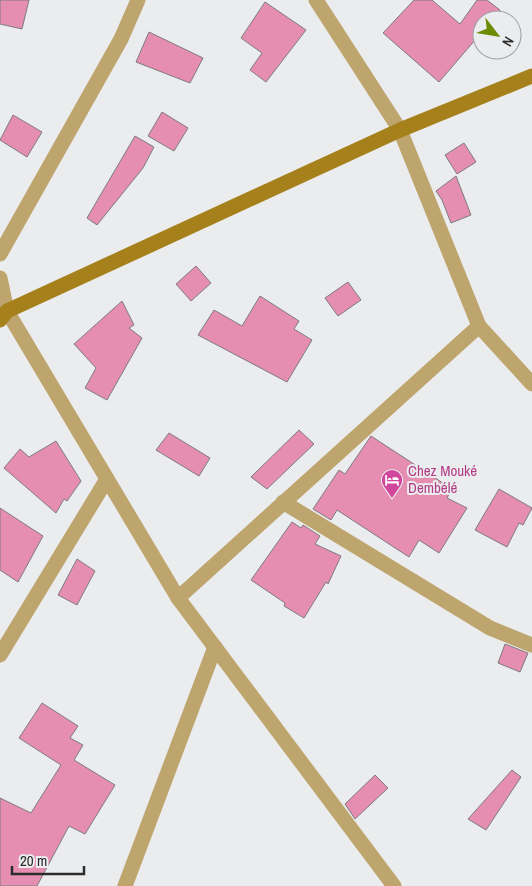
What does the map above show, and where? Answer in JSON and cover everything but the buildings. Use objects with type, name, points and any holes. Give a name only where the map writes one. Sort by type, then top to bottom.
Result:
[{"type":"street","points":[[0,254],[121,39],[138,0]]},
{"type":"street","points":[[316,0],[400,130],[479,326],[532,384]]},
{"type":"street","points":[[2,312],[400,130],[532,76]]},
{"type":"street","points":[[0,278],[2,312],[107,479],[178,598],[394,886]]},
{"type":"street","points":[[178,598],[479,326]]},
{"type":"street","points":[[0,655],[107,479]]},
{"type":"street","points":[[283,502],[490,628],[532,645]]},
{"type":"street","points":[[125,886],[215,648]]},
{"type":"place","name":"Chez Mouké Dembélé","points":[[392,499]]}]
